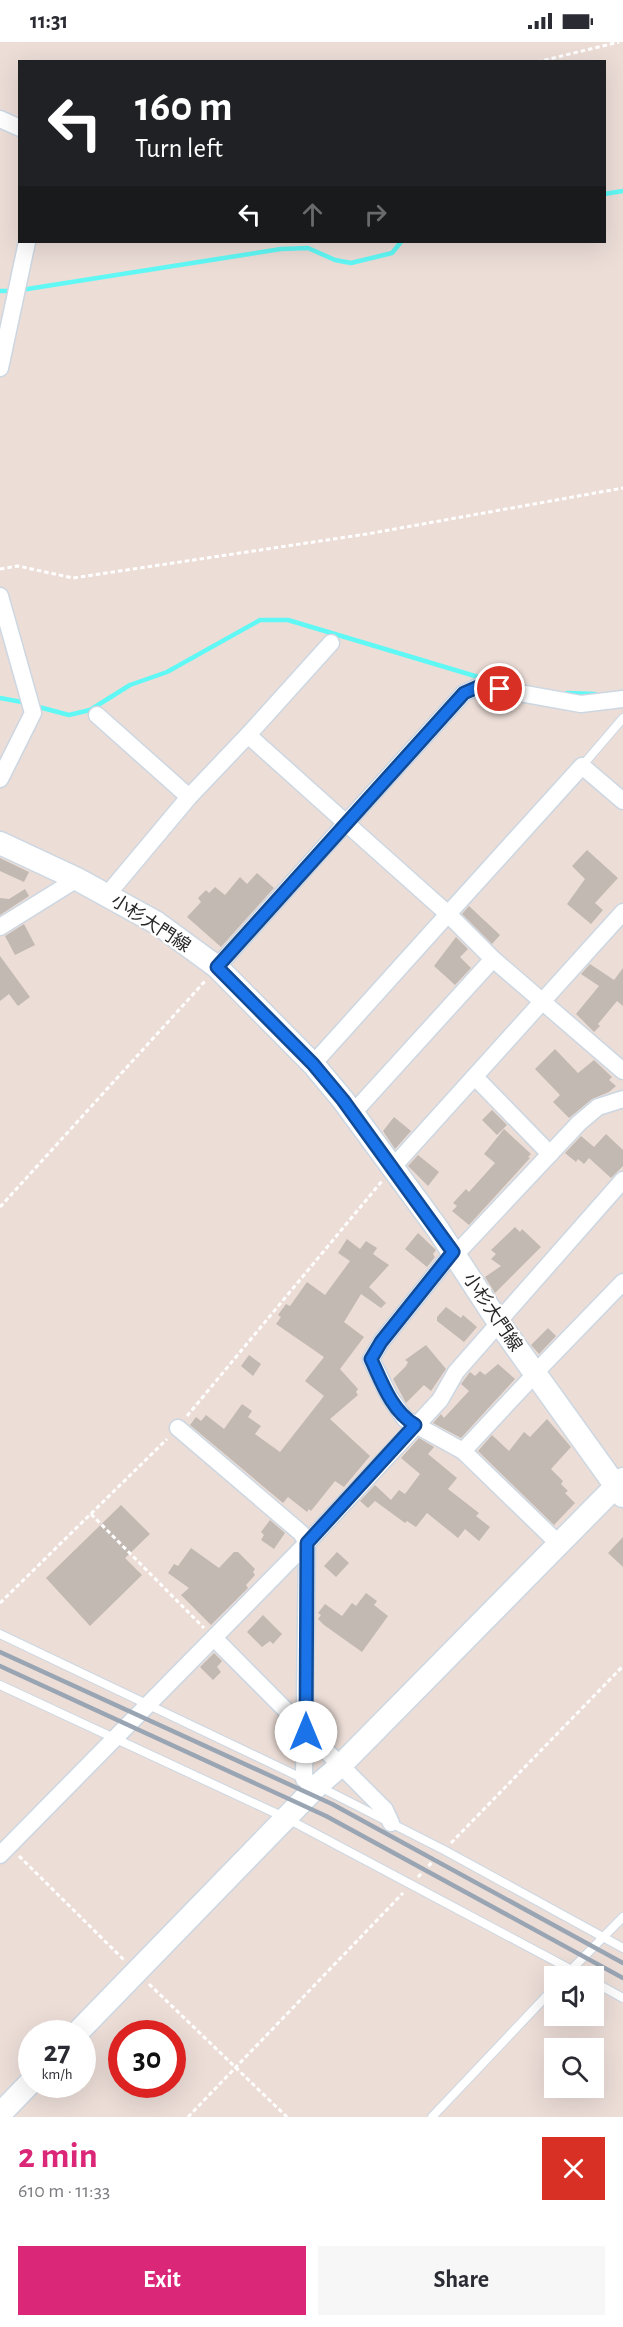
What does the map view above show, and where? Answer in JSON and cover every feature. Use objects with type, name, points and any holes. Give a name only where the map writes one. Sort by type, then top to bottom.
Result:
[{"type":"main road","name":"小杉大門線","points":[[0,843],[77,879],[157,923],[217,967],[313,1064],[353,1113],[454,1253],[498,1322],[621,1487]]},
{"type":"main road","points":[[90,2020],[286,1818],[311,1783],[342,1764],[559,1544],[621,1487]]},
{"type":"main road","points":[[0,2114],[18,2095]]},
{"type":"street","points":[[0,118],[18,127]]},
{"type":"street","points":[[0,368],[27,243]]},
{"type":"street","points":[[0,596],[33,713],[0,779]]},
{"type":"street","points":[[107,895],[189,798],[332,643]]},
{"type":"street","points":[[217,967],[464,693],[480,686],[581,704],[623,699]]},
{"type":"street","points":[[97,714],[189,798]]},
{"type":"street","points":[[248,735],[448,914],[542,1003],[623,1071]]},
{"type":"street","points":[[313,1064],[582,766],[623,801]]},
{"type":"street","points":[[0,927],[77,879]]},
{"type":"street","points":[[392,1168],[620,920]]},
{"type":"street","points":[[353,1113],[493,959]]},
{"type":"street","points":[[475,1077],[550,1154]]},
{"type":"street","points":[[559,1544],[462,1450],[405,1419],[389,1396],[371,1359],[381,1342],[454,1253],[579,1123],[598,1107],[623,1099]]},
{"type":"street","points":[[0,1855],[307,1543],[440,1400],[456,1372],[623,1180]]},
{"type":"street","points":[[462,1450],[623,1282]]},
{"type":"street","points":[[178,1428],[301,1533],[307,1543],[306,1732],[311,1783]]},
{"type":"street","points":[[214,1638],[306,1732],[342,1764],[385,1810],[392,1823]]},
{"type":"lane","points":[[582,766],[623,718]]},
{"type":"lane","points":[[0,1634],[392,1823],[623,1948]]},
{"type":"lane","points":[[0,1685],[286,1818],[564,1966]]},
{"type":"lane","points":[[576,1966],[623,1917]]},
{"type":"lane","points":[[604,1988],[623,1998]]},
{"type":"lane","points":[[432,2117],[544,1999]]},
{"type":"path","points":[[545,60],[619,42]]},
{"type":"path","points":[[0,569],[18,566],[73,578],[367,534],[623,488]]},
{"type":"path","points":[[0,1206],[217,967]]},
{"type":"path","points":[[0,1603],[178,1428],[392,1168]]},
{"type":"path","points":[[91,1514],[214,1638]]},
{"type":"building","points":[[587,850],[618,878],[595,903],[603,910],[591,924],[567,904],[585,879],[572,866]]},
{"type":"building","points":[[0,858],[29,872],[24,882],[0,871]]},
{"type":"building","points":[[257,873],[274,888],[221,947],[187,917],[201,902],[198,898],[206,890],[209,893],[215,887],[225,895],[240,877],[247,884]]},
{"type":"building","points":[[25,889],[29,896],[0,915],[0,898],[9,899]]},
{"type":"building","points":[[469,906],[500,935],[492,944],[462,914]]},
{"type":"building","points":[[24,924],[35,945],[15,955],[5,936]]},
{"type":"building","points":[[456,937],[468,949],[460,957],[471,968],[455,985],[434,966]]},
{"type":"building","points":[[0,956],[30,997],[18,1006],[9,994],[0,1001]]},
{"type":"building","points":[[590,964],[614,980],[623,968],[623,1006],[617,1001],[594,1032],[576,1014],[599,986],[581,974]]},
{"type":"building","points":[[555,1049],[578,1073],[594,1060],[612,1077],[609,1080],[616,1086],[609,1092],[592,1099],[569,1118],[553,1102],[560,1095],[535,1069]]},
{"type":"building","points":[[492,1110],[507,1125],[497,1135],[482,1120]]},
{"type":"building","points":[[394,1117],[411,1131],[395,1149],[383,1131]]},
{"type":"building","points":[[504,1129],[531,1154],[528,1157],[530,1158],[469,1225],[452,1211],[457,1206],[453,1203],[466,1189],[469,1192],[495,1163],[484,1154]]},
{"type":"building","points":[[606,1134],[623,1150],[623,1166],[611,1178],[589,1158],[584,1164],[578,1159],[576,1162],[565,1153],[581,1136],[594,1147]]},
{"type":"building","points":[[418,1155],[439,1172],[428,1186],[408,1166]]},
{"type":"building","points":[[515,1227],[520,1232],[522,1229],[541,1247],[495,1293],[485,1277],[501,1266],[491,1259],[496,1254],[491,1250]]},
{"type":"building","points":[[418,1233],[436,1250],[433,1254],[435,1257],[427,1267],[405,1249]]},
{"type":"building","points":[[347,1239],[360,1249],[366,1241],[377,1248],[373,1254],[389,1265],[369,1287],[386,1303],[381,1308],[361,1294],[344,1322],[364,1337],[340,1369],[358,1389],[356,1392],[358,1395],[330,1419],[370,1456],[344,1487],[335,1481],[311,1511],[309,1509],[307,1512],[288,1497],[283,1503],[190,1425],[196,1417],[201,1421],[206,1415],[224,1429],[242,1404],[252,1411],[248,1417],[261,1426],[255,1434],[280,1452],[324,1396],[305,1381],[324,1357],[276,1324],[281,1317],[278,1315],[286,1304],[290,1306],[307,1282],[325,1295],[350,1261],[338,1253]]},
{"type":"building","points":[[446,1307],[461,1318],[463,1315],[477,1327],[464,1342],[437,1321],[437,1317]]},
{"type":"building","points":[[548,1328],[556,1336],[539,1354],[531,1345]]},
{"type":"building","points":[[426,1345],[446,1369],[431,1391],[424,1385],[406,1403],[393,1379],[406,1366],[408,1362],[405,1360]]},
{"type":"building","points":[[249,1355],[261,1364],[253,1376],[241,1366]]},
{"type":"building","points":[[498,1364],[515,1379],[461,1438],[433,1423],[441,1414],[444,1418],[469,1391],[461,1384],[470,1372],[475,1376],[480,1371],[485,1375]]},
{"type":"building","points":[[547,1419],[571,1447],[551,1469],[563,1481],[561,1484],[568,1491],[565,1493],[575,1503],[554,1525],[478,1451],[492,1435],[509,1451],[524,1432],[530,1437]]},
{"type":"building","points":[[419,1438],[434,1447],[428,1454],[457,1478],[448,1489],[479,1513],[476,1516],[490,1527],[479,1541],[465,1529],[458,1538],[427,1513],[416,1527],[407,1521],[405,1523],[375,1501],[368,1508],[360,1501],[375,1485],[391,1500],[399,1490],[405,1494],[420,1474],[401,1458]]},
{"type":"building","points":[[121,1505],[150,1534],[125,1558],[142,1575],[90,1626],[46,1578]]},
{"type":"building","points":[[270,1520],[285,1533],[274,1549],[261,1540],[264,1535],[261,1532]]},
{"type":"building","points":[[623,1537],[623,1567],[608,1553]]},
{"type":"building","points":[[191,1548],[219,1568],[234,1552],[238,1552],[255,1569],[253,1572],[255,1575],[246,1585],[248,1588],[211,1625],[181,1595],[189,1588],[168,1573],[174,1564],[178,1566]]},
{"type":"building","points":[[337,1552],[349,1563],[336,1577],[324,1566]]},
{"type":"building","points":[[366,1593],[377,1601],[374,1605],[388,1616],[362,1652],[324,1625],[318,1619],[321,1615],[318,1613],[325,1604],[342,1616],[352,1603],[356,1606]]},
{"type":"building","points":[[263,1615],[282,1634],[273,1644],[270,1641],[262,1647],[247,1632]]},
{"type":"building","points":[[214,1653],[222,1661],[217,1667],[221,1672],[213,1680],[200,1667]]},
{"type":"waterway","points":[[606,194],[623,191]]},
{"type":"waterway","points":[[21,290],[281,249],[308,248],[335,260],[351,263],[392,253],[400,243]]},
{"type":"waterway","points":[[0,291],[13,291]]},
{"type":"waterway","points":[[35,706],[69,715],[90,710],[130,685],[167,672],[260,620],[288,620],[485,679]]},
{"type":"waterway","points":[[567,693],[595,694]]},
{"type":"waterway","points":[[0,698],[27,703]]},
{"type":"railway","points":[[0,1652],[332,1804],[623,1963]]},
{"type":"railway","points":[[0,1666],[326,1816],[623,1978]]},
{"type":"route","points":[[306,1732],[305,1560],[307,1543],[415,1425],[405,1419],[389,1396],[371,1359],[381,1342],[453,1252],[343,1100],[313,1064],[217,967],[464,693],[480,686],[500,689]]}]
